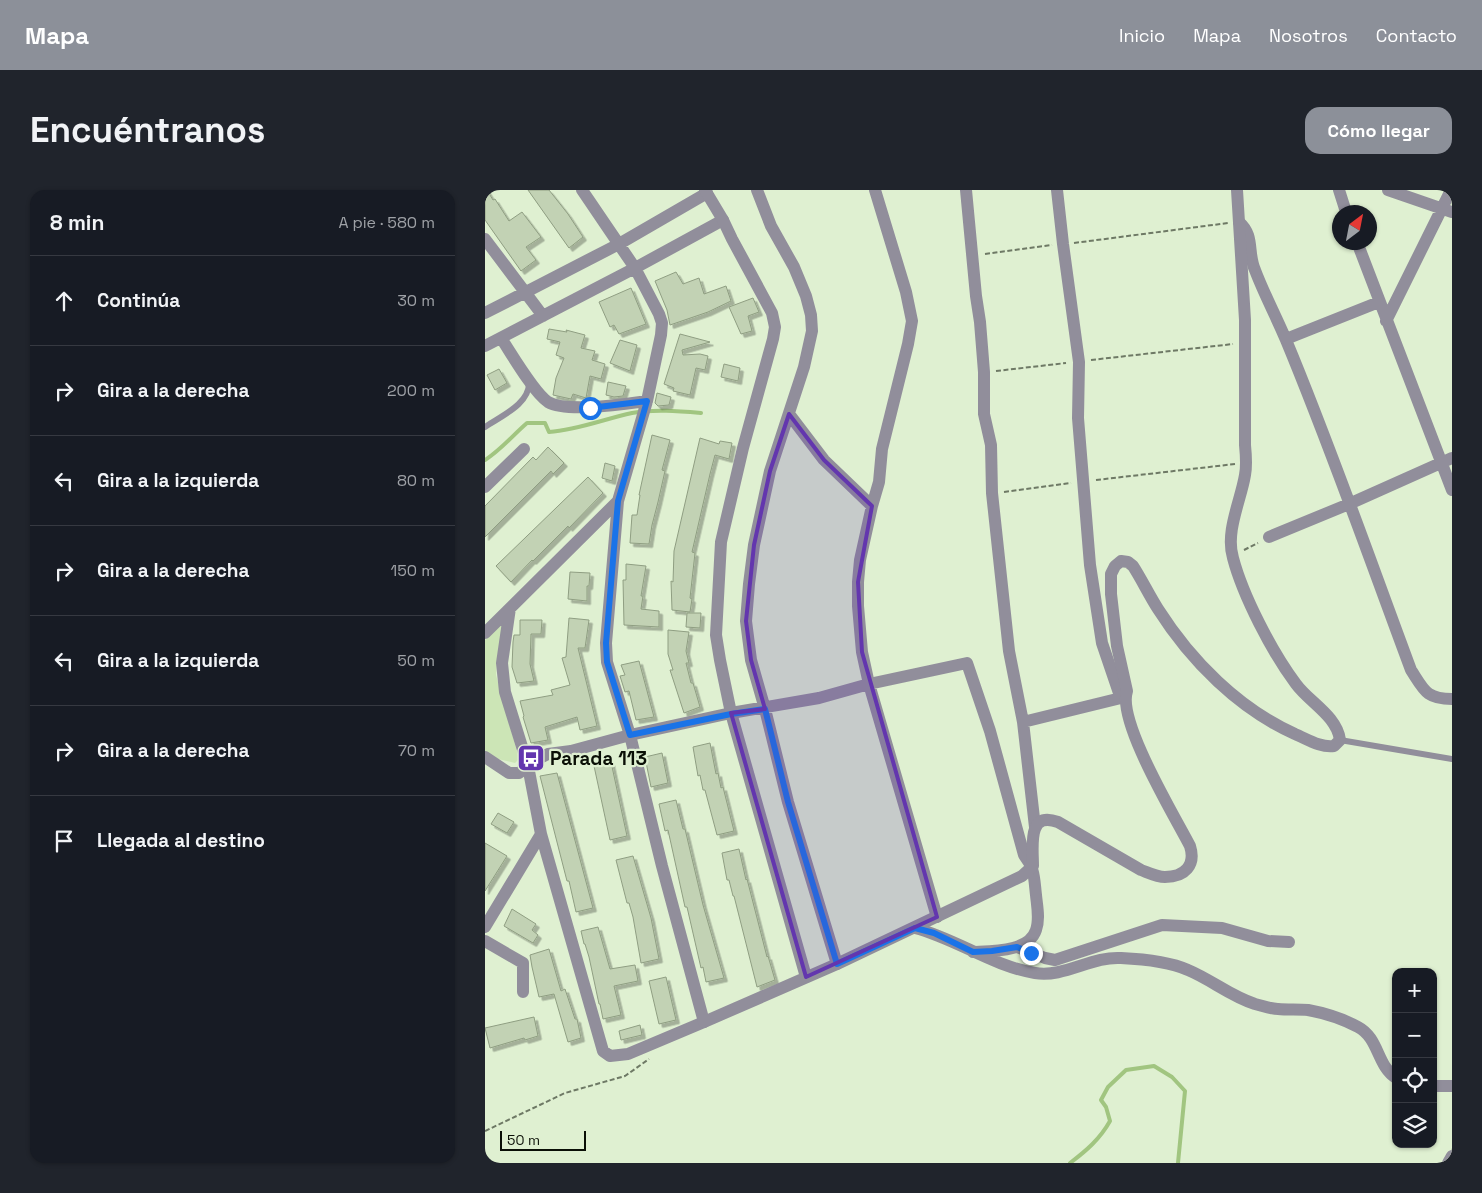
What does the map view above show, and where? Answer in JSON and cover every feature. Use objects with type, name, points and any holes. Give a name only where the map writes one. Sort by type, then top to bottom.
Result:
[{"type":"street","points":[[582,190],[635,268],[662,323],[647,401],[618,501],[606,653],[607,662],[630,735],[662,866],[704,1022]]},
{"type":"street","points":[[757,190],[771,226],[797,274],[806,296],[811,315],[812,332],[809,351],[770,471],[754,545],[746,621],[751,660],[788,802],[837,964]]},
{"type":"street","points":[[875,190],[906,292],[912,321],[882,449],[879,482],[871,506],[860,560],[858,582],[862,652],[869,684],[937,917]]},
{"type":"street","points":[[966,190],[984,372],[985,414],[991,445],[992,493],[1009,651],[1023,722],[1035,827],[1033,866],[1038,918],[1034,935],[1017,947],[973,952]]},
{"type":"street","points":[[1057,190],[1079,362],[1079,418],[1090,564],[1107,661],[1119,693],[1125,697]]},
{"type":"street","points":[[1035,827],[1040,820],[1044,819],[1058,822],[1141,870],[1154,875],[1166,877],[1178,875],[1192,863],[1193,855],[1190,846],[1135,741],[1128,716],[1125,697],[1127,691],[1117,646],[1111,594],[1111,574],[1115,566],[1121,561],[1128,562],[1133,566],[1159,610],[1183,642],[1201,664],[1229,692],[1279,727],[1313,742],[1328,747],[1335,746],[1340,740],[1339,732],[1334,723],[1296,685],[1283,665],[1245,592],[1232,556],[1231,534],[1247,462],[1245,445],[1245,320],[1237,190]]},
{"type":"street","points":[[1339,190],[1344,205]]},
{"type":"street","points":[[1388,190],[1447,210]]},
{"type":"street","points":[[1386,321],[1447,210],[1451,190]]},
{"type":"street","points":[[485,313],[619,244],[706,191],[772,313],[775,327],[743,448],[721,542],[716,635],[719,660],[731,714],[806,978]]},
{"type":"street","points":[[485,346],[723,220]]},
{"type":"street","points":[[1239,222],[1246,228],[1250,236],[1250,255],[1254,269],[1286,339],[1411,670],[1422,688],[1430,696],[1439,699],[1452,699]]},
{"type":"street","points":[[485,239],[543,316]]},
{"type":"street","points":[[1360,250],[1386,321],[1446,460],[1452,490]]},
{"type":"street","points":[[1286,339],[1379,302]]},
{"type":"street","points":[[501,338],[529,380],[547,401],[556,406],[590,408],[647,401]]},
{"type":"street","points":[[789,414],[824,460],[871,506]]},
{"type":"street","points":[[485,487],[524,449]]},
{"type":"street","points":[[1269,537],[1349,504],[1446,460]]},
{"type":"street","points":[[485,633],[618,501]]},
{"type":"street","points":[[510,608],[502,663],[505,692],[528,766],[541,834],[600,1042],[603,1051],[610,1056],[628,1054],[806,978],[1011,883],[1033,866]]},
{"type":"street","points":[[485,757],[509,773],[519,773],[548,754],[571,751],[630,735],[731,714],[819,698],[869,684],[967,663],[990,731],[1024,855],[1033,866]]},
{"type":"street","points":[[1023,722],[1125,697]]},
{"type":"street","points":[[485,927],[541,834]]},
{"type":"street","points":[[1017,947],[1055,960],[1162,925],[1222,928],[1268,941],[1289,942]]},
{"type":"street","points":[[915,928],[934,933],[1000,963],[1037,973],[1053,973],[1107,959],[1119,958],[1169,964],[1186,969],[1233,996],[1253,1003],[1276,1009],[1306,1010],[1324,1014],[1359,1028],[1373,1040],[1383,1065],[1392,1074]]},
{"type":"street","points":[[485,941],[523,963],[523,992]]},
{"type":"street","points":[[1437,1086],[1452,1086]]},
{"type":"street","points":[[1448,1163],[1452,1156]]},
{"type":"lane","points":[[485,427],[523,401],[528,392],[529,380]]},
{"type":"lane","points":[[1340,740],[1452,759]]},
{"type":"path","points":[[973,255],[1239,222]]},
{"type":"path","points":[[984,372],[1245,343]]},
{"type":"path","points":[[992,493],[1247,462]]},
{"type":"path","points":[[1232,556],[1269,537]]},
{"type":"path","points":[[485,1131],[565,1094],[625,1076],[650,1059]]},
{"type":"highlighted area","points":[[789,414],[824,460],[872,506],[858,582],[862,652],[937,917],[806,977],[731,713],[765,709],[751,660],[746,621],[754,545],[770,471]]},
{"type":"green space","points":[[504,620],[496,675],[519,759],[515,763],[498,759],[485,752],[485,640]]},
{"type":"building","points":[[485,190],[487,190],[493,200],[495,199],[509,221],[522,212],[541,237],[526,247],[536,260],[521,271],[485,220]]},
{"type":"building","points":[[528,190],[549,190],[583,237],[569,248]]},
{"type":"building","points":[[676,272],[683,284],[699,278],[704,294],[726,286],[731,301],[708,312],[670,325],[667,310],[655,281]]},
{"type":"building","points":[[631,288],[646,324],[619,334],[614,325],[610,327],[599,302]]},
{"type":"building","points":[[753,298],[759,312],[748,316],[752,331],[741,334],[729,307]]},
{"type":"building","points":[[549,329],[567,332],[566,330],[585,335],[581,348],[595,351],[592,360],[605,364],[601,379],[590,376],[586,398],[573,394],[571,399],[553,395],[556,378],[564,358],[556,355],[560,342],[547,339]]},
{"type":"building","points":[[680,334],[710,342],[682,350],[683,355],[700,354],[708,356],[705,370],[696,368],[690,395],[673,391],[674,388],[664,384]]},
{"type":"building","points":[[620,340],[637,345],[630,371],[610,363]]},
{"type":"building","points":[[724,364],[740,368],[738,381],[721,377]]},
{"type":"building","points":[[499,369],[507,383],[495,390],[487,375]]},
{"type":"building","points":[[608,382],[626,386],[623,396],[614,397],[606,395]]},
{"type":"building","points":[[657,393],[671,397],[669,405],[658,406],[655,403]]},
{"type":"building","points":[[652,435],[670,440],[662,470],[665,471],[649,544],[630,543],[632,515],[637,515],[639,495]]},
{"type":"building","points":[[700,438],[719,444],[720,441],[732,443],[729,459],[715,455],[710,474],[692,552],[695,553],[690,612],[672,610],[671,581],[673,582],[674,551]]},
{"type":"building","points":[[548,447],[564,463],[553,474],[551,471],[485,537],[485,506],[533,457],[536,460]]},
{"type":"building","points":[[605,463],[615,466],[612,481],[602,478]]},
{"type":"building","points":[[588,477],[603,493],[569,528],[568,526],[511,582],[496,566]]},
{"type":"building","points":[[626,564],[646,566],[641,596],[643,596],[641,609],[659,611],[659,627],[624,625],[623,580],[626,580]]},
{"type":"building","points":[[570,572],[590,573],[589,586],[587,586],[587,601],[568,599]]},
{"type":"building","points":[[687,613],[701,613],[700,628],[686,627]]},
{"type":"building","points":[[569,618],[589,620],[585,648],[578,648],[597,726],[580,730],[577,717],[545,727],[548,740],[531,743],[520,701],[553,695],[551,690],[570,685],[562,658],[566,657]]},
{"type":"building","points":[[520,620],[542,620],[541,634],[531,634],[530,664],[534,681],[517,683],[512,667],[513,642],[514,635],[520,635]]},
{"type":"building","points":[[668,630],[689,632],[686,651],[689,663],[686,663],[700,707],[684,713],[670,670],[673,670],[668,654]]},
{"type":"building","points":[[639,661],[654,717],[636,720],[629,691],[625,692],[620,676],[625,675],[621,665]]},
{"type":"building","points":[[710,743],[716,774],[718,773],[721,788],[723,787],[734,831],[717,835],[705,790],[703,790],[700,775],[698,776],[693,747]]},
{"type":"building","points":[[662,753],[668,783],[651,787],[645,757]]},
{"type":"building","points":[[611,762],[627,836],[610,840],[594,766]]},
{"type":"building","points":[[557,773],[593,908],[576,912],[540,776]]},
{"type":"building","points":[[676,800],[724,978],[706,982],[687,907],[685,907],[668,830],[665,831],[659,804]]},
{"type":"building","points":[[498,813],[514,822],[507,833],[491,824]]},
{"type":"building","points":[[485,843],[507,856],[485,891]]},
{"type":"building","points":[[739,849],[767,957],[775,980],[757,987],[734,896],[729,880],[727,880],[722,853]]},
{"type":"building","points":[[633,856],[651,918],[659,959],[641,963],[633,917],[629,903],[627,903],[616,860]]},
{"type":"building","points":[[512,909],[536,924],[532,930],[538,935],[533,943],[504,926]]},
{"type":"building","points":[[598,927],[610,969],[635,965],[638,981],[614,986],[621,1015],[603,1019],[581,931]]},
{"type":"building","points":[[549,949],[561,991],[565,989],[575,1019],[577,1019],[581,1038],[568,1042],[554,994],[539,997],[532,967],[530,955]]},
{"type":"building","points":[[666,977],[676,1020],[659,1024],[649,981]]},
{"type":"building","points":[[534,1017],[538,1036],[490,1048],[485,1028]]},
{"type":"building","points":[[640,1025],[642,1035],[621,1040],[619,1031]]},
{"type":"waterway","points":[[485,460],[527,423],[545,423],[549,432],[570,429],[632,413],[649,411],[701,413]]},
{"type":"waterway","points":[[1070,1163],[1092,1144],[1110,1121],[1106,1107],[1101,1100],[1108,1087],[1126,1070],[1154,1066],[1172,1077],[1185,1091],[1178,1163]]},
{"type":"place","name":"Parada 113","points":[[531,758]]},
{"type":"route","points":[[590,408],[647,401],[618,501],[606,643],[607,662],[630,735],[731,714],[765,709],[788,802],[837,964],[915,928],[934,933],[973,952],[1017,947],[1031,953]]}]
